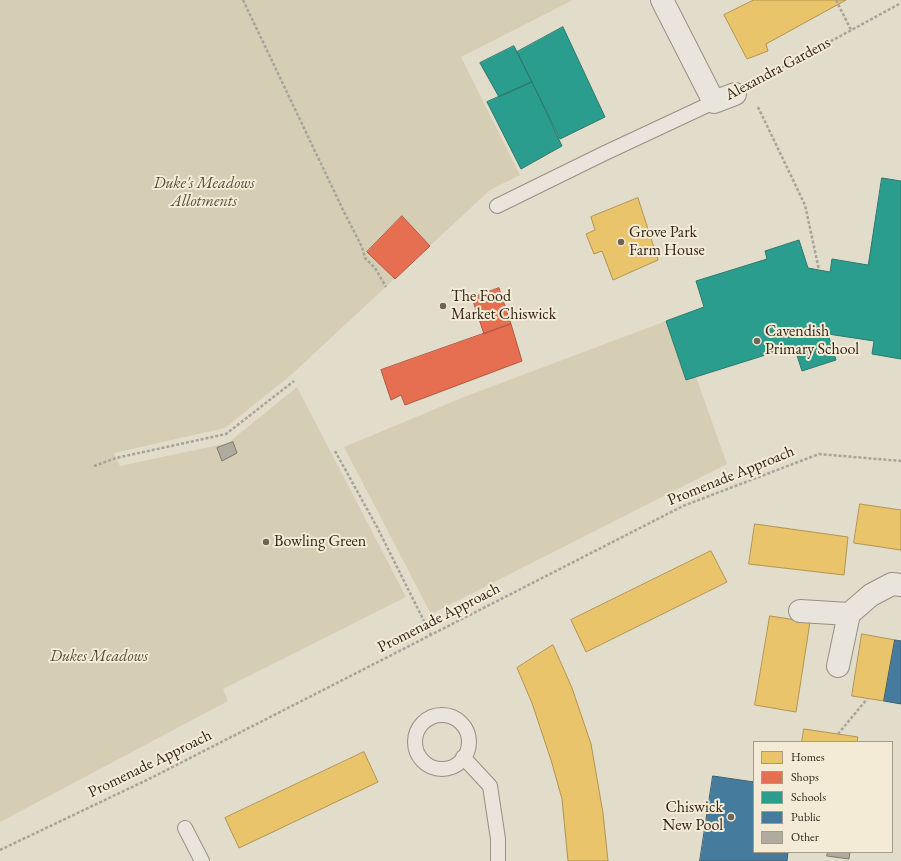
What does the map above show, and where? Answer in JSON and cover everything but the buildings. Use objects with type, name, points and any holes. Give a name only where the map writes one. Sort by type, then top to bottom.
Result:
[{"type":"street","name":"Alexandra Gardens","points":[[662,0],[714,102],[741,91]]},
{"type":"street","points":[[838,666],[849,614],[871,595],[892,584],[901,584]]},
{"type":"street","points":[[800,610],[849,614]]},
{"type":"lane","points":[[497,206],[714,102]]},
{"type":"lane","points":[[463,757],[490,786],[498,839],[498,861]]},
{"type":"lane","points":[[184,828],[202,861]]},
{"type":"path","points":[[243,0],[362,248],[365,258],[375,268],[386,287]]},
{"type":"path","points":[[836,0],[851,30]]},
{"type":"path","name":"Alexandra Gardens","points":[[741,91],[901,3]]},
{"type":"path","points":[[741,91],[805,205],[819,270]]},
{"type":"path","points":[[94,466],[116,458],[226,434],[294,381]]},
{"type":"path","points":[[335,451],[377,527],[431,635]]},
{"type":"path","name":"Promenade Approach","points":[[0,850],[151,778],[683,506],[819,454],[901,461]]},
{"type":"path","points":[[838,734],[867,699]]},
{"type":"green space","points":[[0,0],[573,0],[461,57],[520,175],[490,190],[291,375],[225,428],[114,453],[120,466],[228,443],[297,387],[406,597],[223,689],[228,701],[0,822]]},
{"type":"green space","points":[[666,321],[686,380],[696,377],[727,464],[431,614],[344,447],[464,397]]},
{"type":"place","name":"Grove Park Farm House","points":[[621,242]]},
{"type":"place","name":"The Food Market Chiswick","points":[[443,306]]},
{"type":"place","name":"Cavendish Primary School","points":[[757,341]]},
{"type":"place","name":"Bowling Green","points":[[266,542]]},
{"type":"place","name":"Chiswick New Pool","points":[[731,817]]},
{"type":"park label","name":"Duke's Meadows Allotments","points":[[204,193]]},
{"type":"park label","name":"Dukes Meadows","points":[[99,657]]}]
